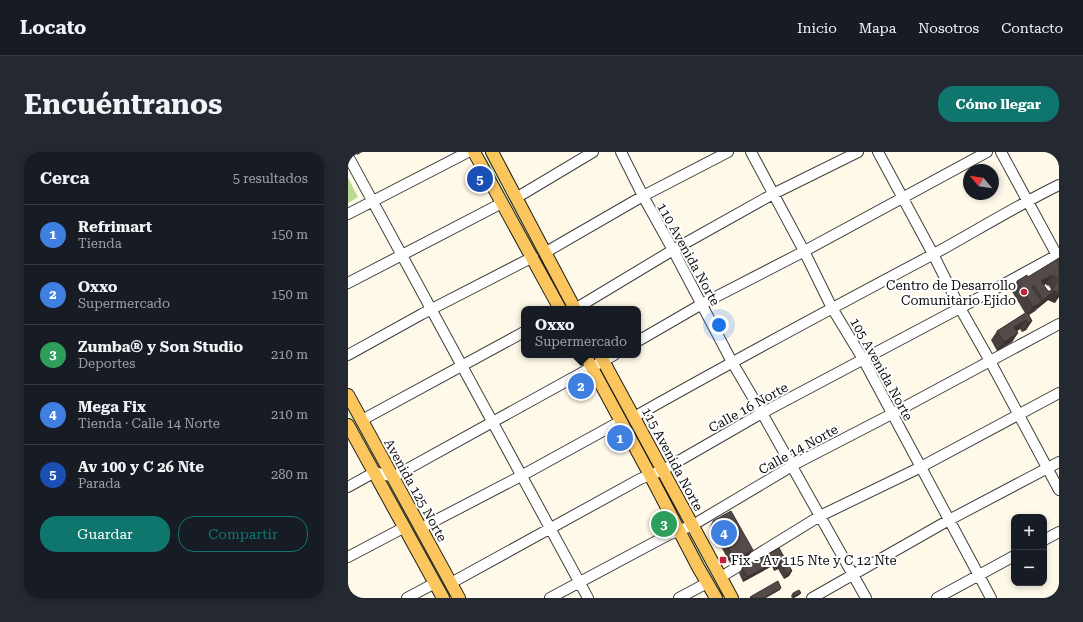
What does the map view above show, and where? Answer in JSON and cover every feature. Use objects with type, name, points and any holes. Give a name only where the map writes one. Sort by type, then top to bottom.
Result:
[{"type":"main road","points":[[474,152],[558,306]]},
{"type":"main road","points":[[492,152],[573,306]]},
{"type":"main road","points":[[586,358],[716,598]]},
{"type":"main road","name":"115 Avenida Norte","points":[[606,358],[634,417],[732,598]]},
{"type":"main road","name":"Avenida 125 Norte","points":[[348,395],[459,598]]},
{"type":"main road","name":"Avenida 125 Norte","points":[[348,425],[443,598]]},
{"type":"street","points":[[348,214],[468,152]]},
{"type":"street","points":[[516,198],[593,152]]},
{"type":"street","name":"110 Avenida Norte","points":[[621,152],[732,362],[854,574],[866,598]]},
{"type":"street","points":[[546,252],[643,196],[728,152]]},
{"type":"street","name":"105 Avenida Norte","points":[[751,152],[804,251],[832,308],[863,359],[991,598]]},
{"type":"street","points":[[580,306],[673,250],[773,194],[858,152]]},
{"type":"street","points":[[878,152],[933,254],[960,308],[1059,490]]},
{"type":"street","points":[[641,339],[702,304],[804,251],[987,152]]},
{"type":"street","points":[[1001,152],[1058,256]]},
{"type":"street","points":[[348,156],[588,598]]},
{"type":"street","points":[[634,417],[732,362],[1059,185]]},
{"type":"street","points":[[348,283],[502,203]]},
{"type":"street","name":"Calle 16 Norte","points":[[451,583],[650,475],[663,470],[762,412],[1058,256]]},
{"type":"street","points":[[348,355],[532,257]]},
{"type":"street","name":"Calle 14 Norte","points":[[550,598],[679,530],[693,525],[792,467],[1059,324]]},
{"type":"street","points":[[362,420],[521,334]]},
{"type":"street","points":[[348,487],[375,472],[393,477],[591,367],[604,358]]},
{"type":"street","points":[[721,577],[820,516],[921,467],[1059,393]]},
{"type":"street","points":[[421,528],[521,476],[621,421]]},
{"type":"street","points":[[812,598],[950,520],[1059,462]]},
{"type":"street","points":[[348,557],[405,527]]},
{"type":"street","points":[[1047,538],[1059,532]]},
{"type":"street","points":[[937,598],[1011,558]]},
{"type":"street","points":[[407,598],[435,583]]},
{"type":"street","points":[[678,598],[707,583]]},
{"type":"green space","points":[[486,157],[490,160],[565,297],[565,303],[561,302],[484,160]]},
{"type":"green space","points":[[348,178],[358,197],[348,203]]},
{"type":"green space","points":[[603,375],[608,378],[653,460],[653,467],[649,464],[603,381]]},
{"type":"green space","points":[[348,404],[381,465],[380,468],[377,467],[348,414]]},
{"type":"green space","points":[[393,487],[454,598],[449,598],[390,489]]},
{"type":"green space","points":[[690,535],[695,538],[728,598],[722,598],[690,540]]},
{"type":"building","points":[[1059,258],[1059,293],[1054,291],[1043,300],[1034,285],[1032,287],[1042,302],[1033,307],[1017,281],[1027,275],[1028,277]],"holes":[[[1052,275],[1053,277],[1055,276],[1057,280],[1052,291],[1048,291],[1041,281]]]},
{"type":"building","points":[[1027,312],[1032,321],[1028,323],[1026,320],[1014,327],[1018,333],[1004,342],[997,331]]},
{"type":"building","points":[[731,511],[753,550],[735,560],[713,521]]},
{"type":"building","points":[[779,548],[792,571],[787,574],[781,564],[783,562],[780,558],[747,577],[742,568]]},
{"type":"building","points":[[780,558],[783,562],[779,564],[777,560]]},
{"type":"building","points":[[778,581],[781,588],[763,598],[750,597]]},
{"type":"building","points":[[799,590],[801,593],[794,596],[793,593]]},
{"type":"place","name":"Av 100 y C 26 Nte","points":[[480,179]]},
{"type":"place","name":"Centro de Desarrollo Comunitario Ejido","points":[[1024,292]]},
{"type":"place","name":"Oxxo","points":[[581,386]]},
{"type":"place","name":"Refrimart","points":[[620,438]]},
{"type":"place","name":"Zumba® y Son Studio","points":[[664,524]]},
{"type":"place","name":"Mega Fix","points":[[724,533]]},
{"type":"place","name":"Fix - Av 115 Nte y C 12 Nte","points":[[723,560]]}]
